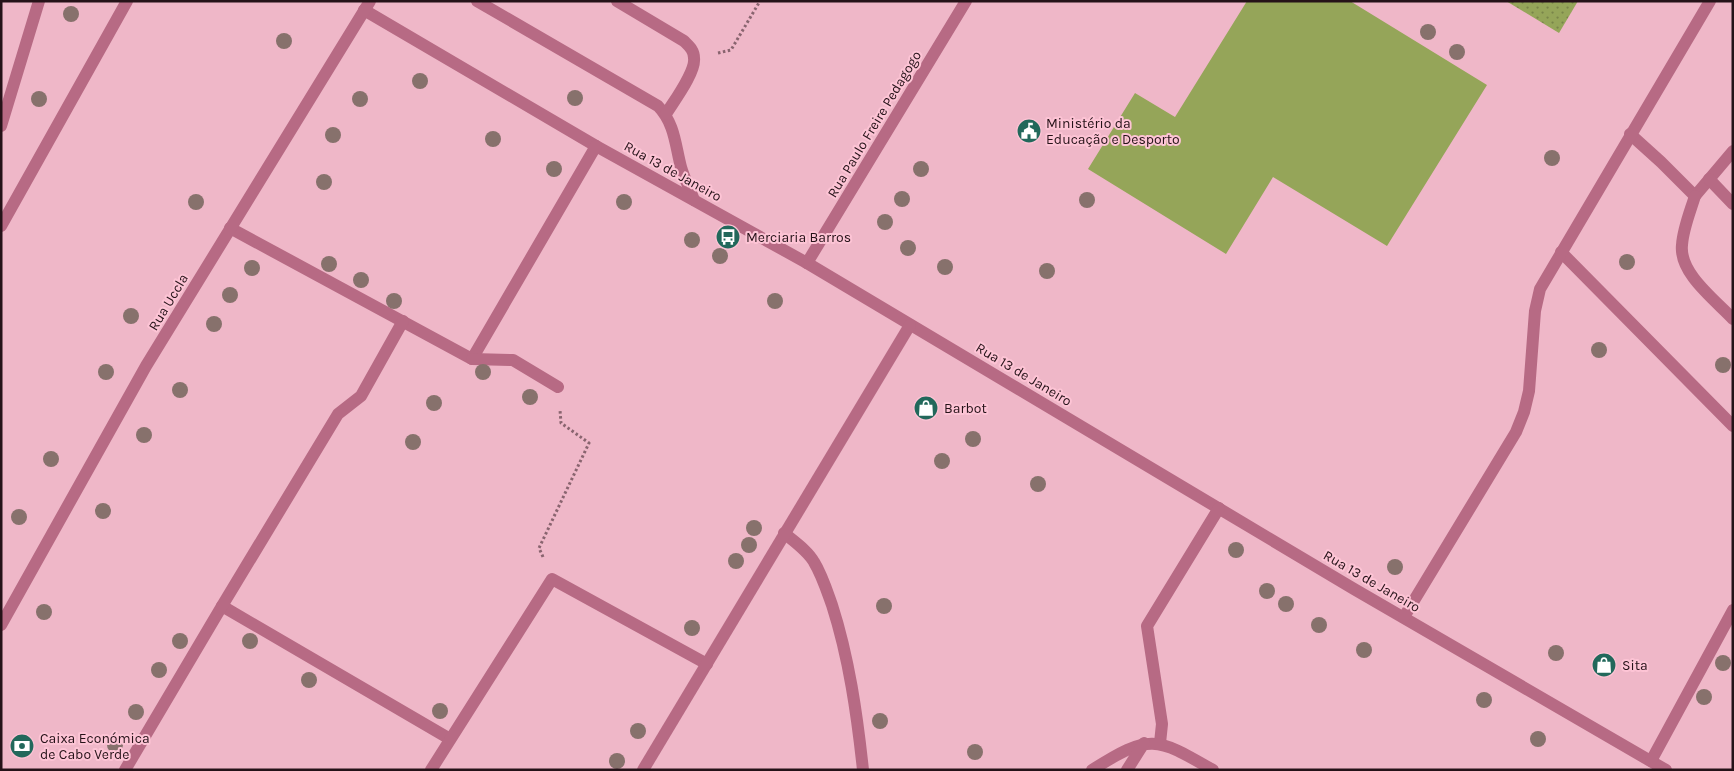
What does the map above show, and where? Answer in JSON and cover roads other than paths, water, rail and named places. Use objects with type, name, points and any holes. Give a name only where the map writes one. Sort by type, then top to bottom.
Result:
[{"type":"street","points":[[1,126],[39,1]]},
{"type":"street","points":[[1,226],[127,1]]},
{"type":"street","points":[[477,1],[658,106],[666,114],[672,125],[681,169],[694,200]]},
{"type":"street","points":[[618,1],[684,41],[692,49],[695,58],[694,68],[666,114]]},
{"type":"street","name":"Rua Paulo Freire Pedagogo","points":[[807,263],[966,1]]},
{"type":"street","points":[[1404,617],[1516,432],[1524,412],[1529,391],[1534,311],[1540,289],[1710,1]]},
{"type":"street","name":"Rua 13 de Janeiro","points":[[367,6],[596,146],[807,263],[1666,770]]},
{"type":"street","name":"Rua Uccla","points":[[1,625],[146,366],[367,6]]},
{"type":"street","points":[[1630,134],[1694,196]]},
{"type":"street","points":[[472,358],[596,146]]},
{"type":"street","points":[[1733,151],[1694,196],[1682,244],[1684,264],[1690,274],[1733,319]]},
{"type":"street","points":[[1709,179],[1733,204]]},
{"type":"street","points":[[230,228],[472,358],[513,360],[558,387]]},
{"type":"street","points":[[1561,252],[1733,426]]},
{"type":"street","points":[[126,770],[338,414],[361,396],[402,321]]},
{"type":"street","points":[[643,770],[910,325]]},
{"type":"street","points":[[1160,743],[1162,724],[1147,626],[1220,508]]},
{"type":"street","points":[[784,533],[814,561],[827,590],[841,632],[857,719],[863,770]]},
{"type":"street","points":[[431,770],[552,579],[707,664]]},
{"type":"street","points":[[222,606],[450,739]]},
{"type":"street","points":[[1651,761],[1733,610]]},
{"type":"street","points":[[1128,770],[1144,743]]},
{"type":"street","points":[[1092,770],[1126,749],[1144,743],[1160,743],[1176,748],[1213,770]]},
{"type":"place","name":"Ministério da Educação e Desporto","points":[[1029,131]]},
{"type":"place","name":"Merciaria Barros","points":[[728,237]]},
{"type":"place","name":"Barbot","points":[[926,408]]},
{"type":"place","name":"Sita","points":[[1604,665]]},
{"type":"place","name":"Caixa Económica de Cabo Verde","points":[[22,746]]}]
